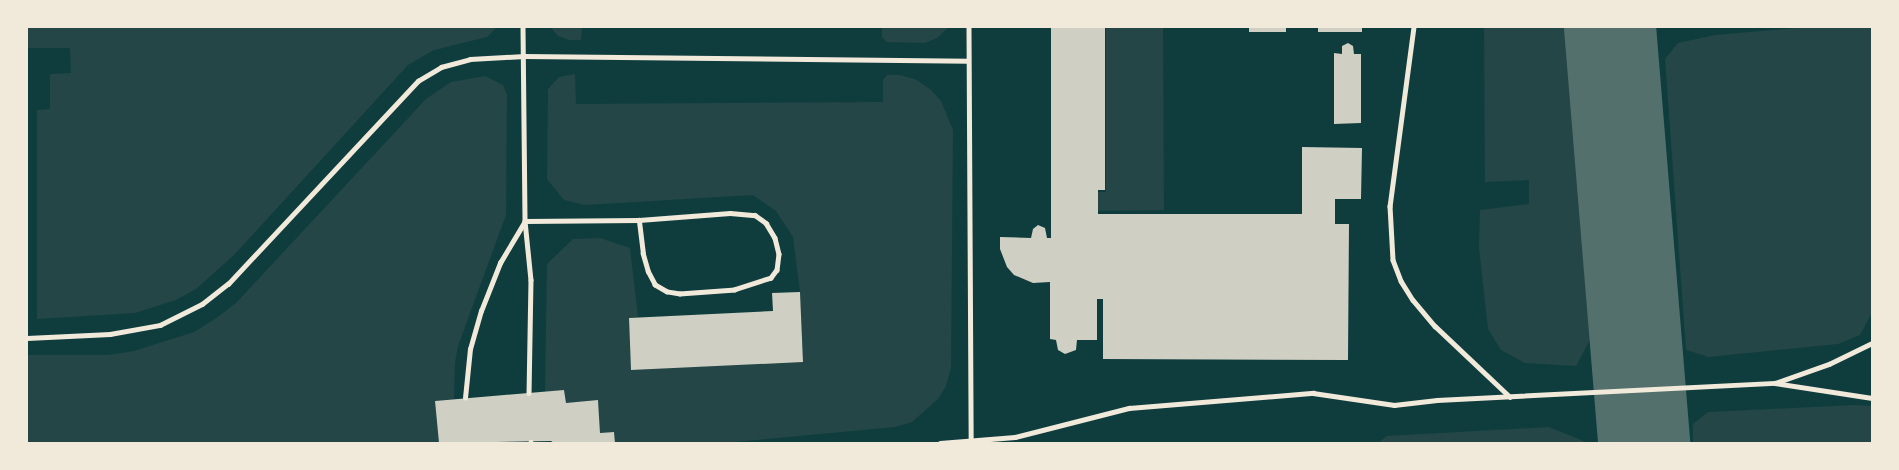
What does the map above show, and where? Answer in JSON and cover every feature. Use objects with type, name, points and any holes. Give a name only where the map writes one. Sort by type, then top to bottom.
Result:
[{"type":"lane","points":[[523,27],[525,221],[531,280],[529,393]]},
{"type":"lane","points":[[969,27],[971,441]]},
{"type":"lane","points":[[1414,27],[1390,206],[1393,260],[1401,282],[1435,326],[1510,397]]},
{"type":"lane","points":[[27,338],[110,334],[160,325],[194,308],[228,284],[418,81],[441,67],[470,60],[524,56],[968,61]]},
{"type":"lane","points":[[525,221],[639,220],[730,213],[755,215],[766,223],[775,238],[779,254],[777,270],[771,278],[735,290],[680,294],[667,292],[655,285],[648,272],[643,254],[639,220]]},
{"type":"lane","points":[[465,399],[470,349],[481,311],[500,263],[525,221]]},
{"type":"lane","points":[[1775,383],[1829,364],[1872,343]]},
{"type":"lane","points":[[940,443],[1016,437],[1129,408],[1313,393],[1394,405],[1775,383],[1872,398]]},
{"type":"shaded area","points":[[27,27],[497,27],[487,37],[434,50],[408,65],[234,255],[196,289],[176,300],[135,313],[37,319],[37,110],[50,109],[50,74],[71,73],[70,48],[27,48]]},
{"type":"shaded area","points":[[550,27],[582,27],[581,40],[569,40],[558,36]]},
{"type":"shaded area","points":[[882,27],[949,27],[937,38],[925,43],[887,42],[882,37]]},
{"type":"shaded area","points":[[1106,27],[1163,27],[1164,210],[1091,211],[1090,192],[1106,192]]},
{"type":"shaded area","points":[[1484,27],[1565,27],[1590,340],[1576,366],[1525,363],[1501,350],[1488,329],[1479,248],[1480,210],[1529,204],[1529,180],[1485,182]]},
{"type":"shaded area","points":[[1807,27],[1872,27],[1872,313],[1860,335],[1838,344],[1709,357],[1686,350],[1665,59],[1678,43],[1715,35]]},
{"type":"shaded area","points":[[575,74],[576,104],[883,102],[883,80],[887,75],[900,75],[917,80],[931,90],[941,101],[953,130],[951,368],[946,386],[938,399],[912,422],[895,427],[725,443],[615,443],[614,432],[600,433],[598,401],[566,403],[564,390],[545,392],[547,264],[573,239],[600,238],[630,248],[638,317],[629,318],[631,370],[803,361],[800,292],[793,237],[776,211],[753,195],[585,205],[564,200],[547,179],[548,89],[559,77]]},
{"type":"shaded area","points":[[485,76],[503,85],[507,95],[506,215],[458,346],[454,399],[435,401],[439,443],[27,443],[28,355],[108,355],[134,351],[194,332],[236,303],[426,99],[451,82]]},
{"type":"shaded area","points":[[1872,406],[1872,443],[1693,443],[1693,424],[1708,412]]},
{"type":"shaded area","points":[[1549,427],[1588,443],[1378,443],[1387,436]]},
{"type":"building","points":[[1051,27],[1105,27],[1105,190],[1098,190],[1098,214],[1302,214],[1302,147],[1362,148],[1361,199],[1335,199],[1335,224],[1349,224],[1348,360],[1103,359],[1103,299],[1097,299],[1097,340],[1077,340],[1076,350],[1065,354],[1058,350],[1056,340],[1050,339],[1050,282],[1033,283],[1014,275],[1007,267],[1000,249],[1000,237],[1031,238],[1033,229],[1038,225],[1045,228],[1047,238],[1051,238]]},
{"type":"building","points":[[1249,27],[1286,27],[1286,32],[1249,32]]},
{"type":"building","points":[[1318,27],[1362,27],[1362,32],[1318,32]]},
{"type":"building","points":[[1348,43],[1353,46],[1354,54],[1361,54],[1361,123],[1334,124],[1334,53],[1342,54],[1342,46]]},
{"type":"building","points":[[800,292],[803,362],[631,370],[629,318],[773,311],[772,293]]},
{"type":"building","points":[[564,390],[566,403],[598,400],[600,433],[614,432],[615,443],[554,443],[551,441],[439,443],[435,401]]},
{"type":"taxiway","points":[[1610,27],[1644,443]]}]
